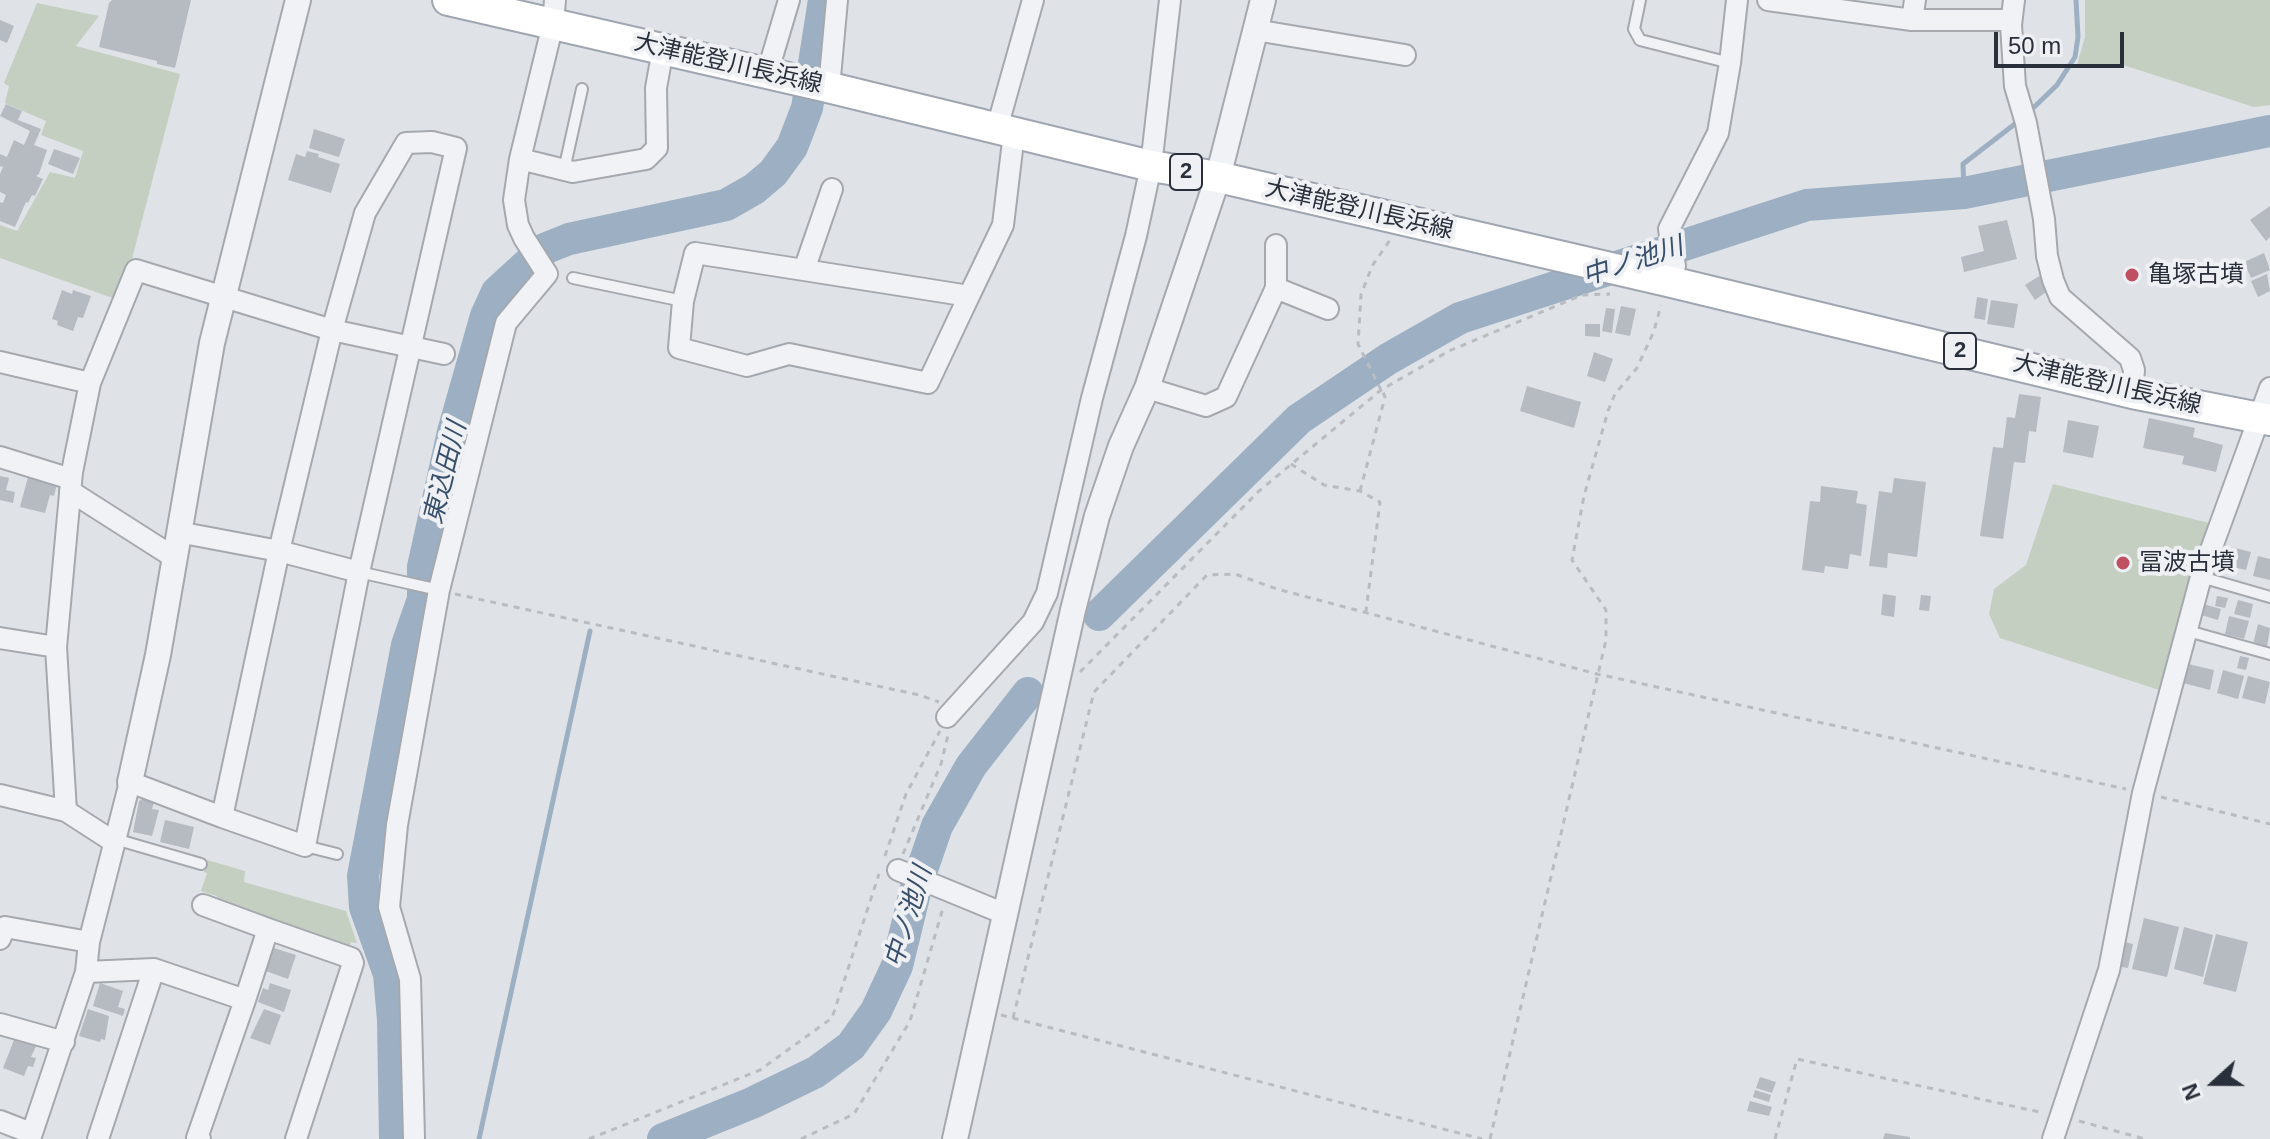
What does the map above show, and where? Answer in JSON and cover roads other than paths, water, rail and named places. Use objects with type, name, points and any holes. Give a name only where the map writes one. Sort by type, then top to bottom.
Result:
[{"type":"main road","name":"大津能登川長浜線","points":[[448,0],[554,12],[663,49],[1151,166],[1218,177],[1550,254],[1664,275],[2132,393],[2264,419]]},
{"type":"street","points":[[0,1121],[30,1136],[86,972],[89,942],[130,782],[158,655],[212,343],[298,0]]},
{"type":"street","points":[[778,76],[789,0]]},
{"type":"street","points":[[826,87],[837,0]]},
{"type":"street","points":[[969,296],[695,253],[683,301],[679,348],[747,366],[789,354],[928,383],[1003,225],[1006,130],[1033,0]]},
{"type":"street","points":[[947,717],[1033,622],[1047,593],[1092,398],[1136,236],[1151,166],[1170,0]]},
{"type":"street","points":[[955,1139],[1073,610],[1097,516],[1121,446],[1147,388],[1218,177],[1263,0]]},
{"type":"street","points":[[1664,275],[1669,229],[1718,133],[1737,0]]},
{"type":"street","points":[[1768,0],[1914,10],[2012,10],[2015,86],[2034,161],[2047,256],[2060,297],[2130,358],[2134,370],[2132,393]]},
{"type":"street","points":[[414,1139],[410,979],[389,907],[397,825],[437,590],[506,323],[547,274],[518,225],[514,200],[520,159],[554,12]]},
{"type":"street","points":[[1255,30],[1405,55]]},
{"type":"street","points":[[520,159],[573,172],[646,159],[657,148],[656,88],[663,49]]},
{"type":"street","points":[[130,782],[222,817],[305,846],[359,572],[456,148],[432,142],[406,143],[365,213],[332,330],[279,551],[222,817]]},
{"type":"street","points":[[804,270],[832,189]]},
{"type":"street","points":[[1147,388],[1206,406],[1226,397],[1276,288],[1276,245]]},
{"type":"street","points":[[66,811],[56,647],[70,485],[90,383],[136,270],[332,330],[444,354]]},
{"type":"street","points":[[1276,288],[1328,309]]},
{"type":"street","points":[[0,362],[90,383]]},
{"type":"street","points":[[2053,1139],[2109,970],[2143,793],[2201,577],[2264,419],[2270,388]]},
{"type":"street","points":[[0,457],[70,485],[175,558]]},
{"type":"street","points":[[178,532],[279,551],[359,572]]},
{"type":"street","points":[[0,638],[56,647]]},
{"type":"street","points":[[0,795],[66,811],[114,840]]},
{"type":"street","points":[[898,870],[1005,914]]},
{"type":"street","points":[[203,905],[351,958],[353,963],[296,1139]]},
{"type":"street","points":[[0,939],[5,927],[89,942]]},
{"type":"street","points":[[198,1139],[268,929]]},
{"type":"street","points":[[86,972],[154,969],[245,1000]]},
{"type":"street","points":[[98,1139],[154,969]]},
{"type":"street","points":[[0,1024],[64,1042]]},
{"type":"lane","points":[[1640,0],[1634,29],[1640,40],[1730,63]]},
{"type":"lane","points":[[564,170],[582,89]]},
{"type":"lane","points":[[573,278],[683,301]]},
{"type":"lane","points":[[359,572],[437,590]]},
{"type":"lane","points":[[2201,577],[2270,597]]},
{"type":"lane","points":[[2188,631],[2270,654]]},
{"type":"lane","points":[[114,840],[201,864]]},
{"type":"lane","points":[[305,846],[337,854]]},
{"type":"waterway","name":"東込田川","points":[[395,1139],[389,974],[365,907],[363,876],[407,645],[423,599],[423,567],[453,432],[486,316],[497,292],[544,249],[569,239],[726,205],[754,189],[773,173],[792,147],[807,108],[824,0]]},
{"type":"waterway","points":[[2028,113],[2057,85],[2075,57],[2078,37],[2076,0]]},
{"type":"waterway","points":[[1964,193],[1963,164],[2020,120]]},
{"type":"waterway","name":"中ノ池川","points":[[1099,615],[1299,419],[1388,359],[1460,318],[1807,205],[1964,193],[2270,131]]},
{"type":"waterway","points":[[479,1139],[590,631]]},
{"type":"waterway","name":"中ノ池川","points":[[663,1139],[752,1103],[816,1072],[851,1046],[876,1011],[897,966],[917,884],[937,826],[971,766],[1028,693]]},
{"type":"place","name":"亀塚古墳","points":[[2132,275]]},
{"type":"place","name":"冨波古墳","points":[[2123,563]]}]
